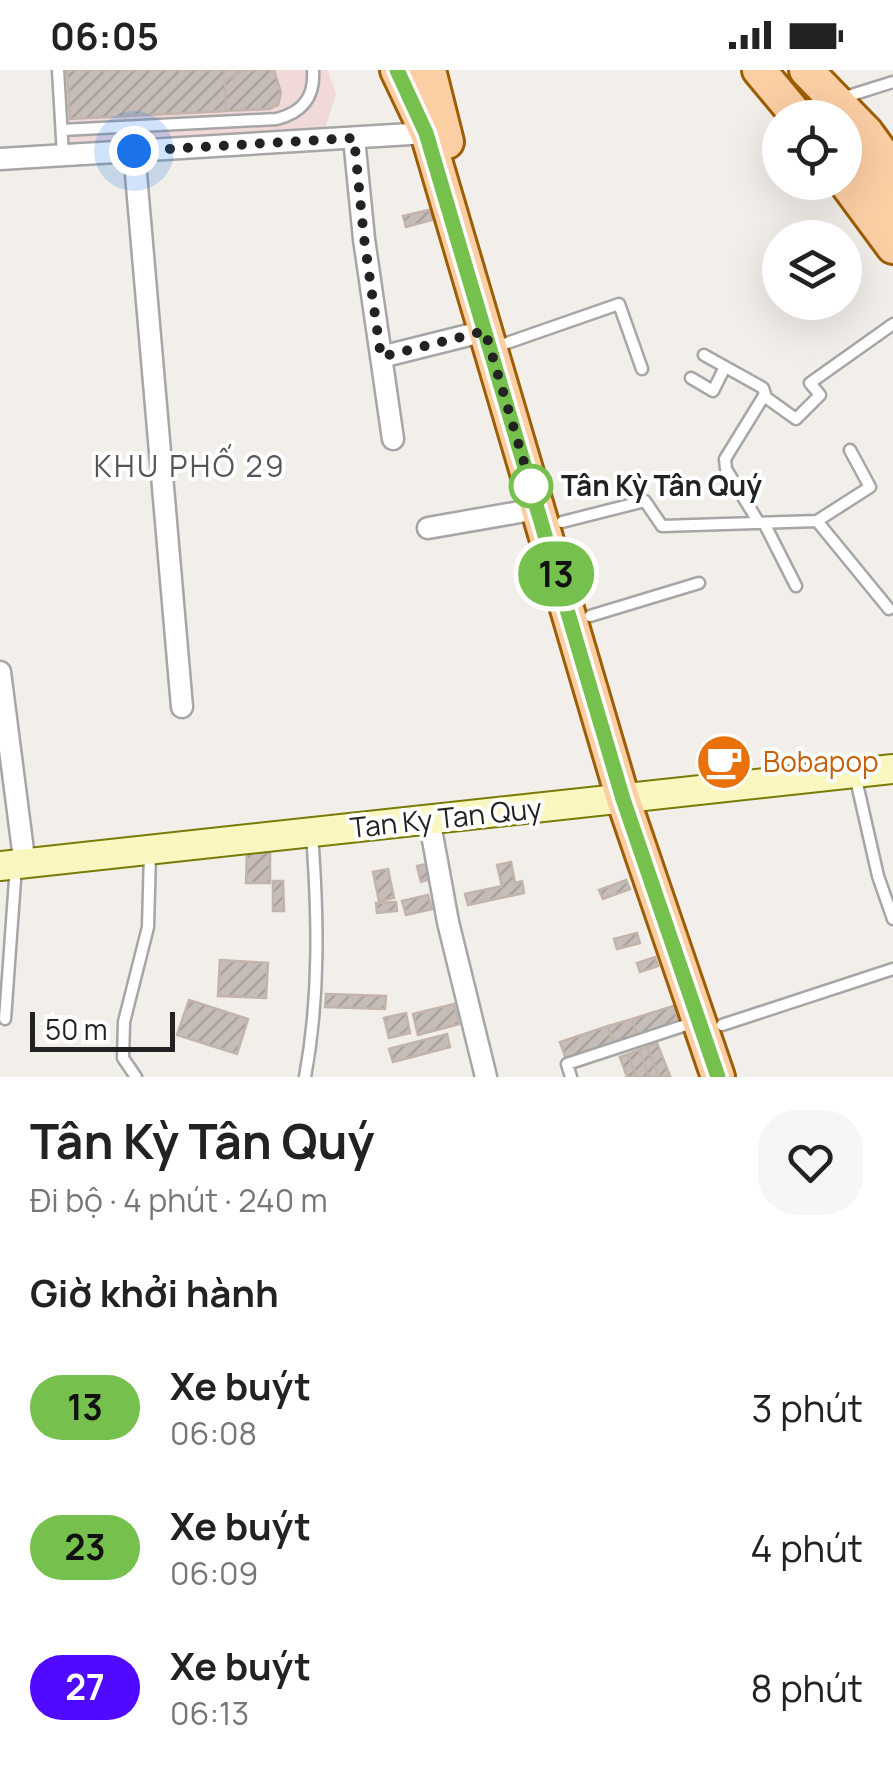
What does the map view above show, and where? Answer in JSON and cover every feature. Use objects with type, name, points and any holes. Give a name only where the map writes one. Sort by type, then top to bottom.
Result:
[{"type":"main road","points":[[397,70],[426,133],[496,337],[634,798],[710,1023],[739,1077]]},
{"type":"main road","points":[[428,70],[496,337]]},
{"type":"main road","points":[[759,70],[797,100]]},
{"type":"main road","points":[[806,70],[818,100]]},
{"type":"main road","points":[[862,132],[893,170]]},
{"type":"main road","points":[[862,167],[893,206]]},
{"type":"main road","points":[[858,200],[893,247]]},
{"type":"main road","points":[[550,515],[590,616],[634,798]]},
{"type":"main road","name":"Tan Ky Tan Quy","points":[[14,866],[893,769]]},
{"type":"main road","points":[[710,1023],[718,1077]]},
{"type":"street","points":[[0,159],[426,133]]},
{"type":"street","points":[[354,138],[364,238],[394,439]]},
{"type":"street","points":[[134,151],[182,707]]},
{"type":"street","points":[[381,357],[496,337]]},
{"type":"street","points":[[428,528],[550,515]]},
{"type":"street","points":[[0,672],[14,866]]},
{"type":"street","points":[[430,818],[448,922],[486,1077]]},
{"type":"lane","points":[[58,70],[63,155]]},
{"type":"lane","points":[[62,130],[277,119],[302,109],[314,84],[313,70]]},
{"type":"lane","points":[[862,101],[893,82]]},
{"type":"lane","points":[[241,121],[243,144]]},
{"type":"lane","points":[[496,337],[619,304],[642,369]]},
{"type":"lane","points":[[764,395],[796,419],[820,396],[810,383],[893,324]]},
{"type":"lane","points":[[704,355],[763,388],[764,395],[724,459],[796,586]]},
{"type":"lane","points":[[691,378],[713,391],[724,367]]},
{"type":"lane","points":[[550,515],[645,501],[662,526],[817,521],[870,486],[850,450]]},
{"type":"lane","points":[[817,521],[889,609]]},
{"type":"lane","points":[[590,616],[699,584]]},
{"type":"lane","points":[[854,774],[878,876],[893,919]]},
{"type":"lane","points":[[305,1077],[313,1033],[318,924],[312,834]]},
{"type":"lane","points":[[136,1077],[123,1058],[124,1022],[148,927],[150,852]]},
{"type":"lane","points":[[5,1018],[14,866]]},
{"type":"lane","points":[[571,1077],[567,1064],[893,970]]},
{"type":"shaded area","points":[[51,70],[328,70],[336,94],[324,131],[55,144]]},
{"type":"building","points":[[67,70],[244,70],[225,81],[226,111],[70,119]]},
{"type":"building","points":[[244,70],[274,70],[281,93],[278,105],[226,111],[225,81]]},
{"type":"building","points":[[429,210],[432,220],[406,227],[403,216]]},
{"type":"building","points":[[247,849],[270,850],[270,883],[246,883]]},
{"type":"building","points":[[511,862],[515,883],[522,881],[524,893],[468,905],[465,894],[502,886],[497,865]]},
{"type":"building","points":[[427,864],[431,879],[421,882],[417,866]]},
{"type":"building","points":[[388,869],[394,898],[379,901],[373,872]]},
{"type":"building","points":[[626,880],[630,889],[603,899],[599,890]]},
{"type":"building","points":[[273,881],[283,881],[284,911],[273,911]]},
{"type":"building","points":[[428,895],[432,909],[406,915],[402,901]]},
{"type":"building","points":[[396,902],[397,911],[377,913],[376,903]]},
{"type":"building","points":[[637,933],[640,943],[617,949],[614,939]]},
{"type":"building","points":[[655,957],[658,966],[640,972],[637,963]]},
{"type":"building","points":[[220,960],[268,963],[266,998],[218,996]]},
{"type":"building","points":[[326,994],[386,996],[385,1009],[325,1007]]},
{"type":"building","points":[[189,1000],[248,1019],[237,1054],[177,1035]]},
{"type":"building","points":[[454,1004],[459,1024],[418,1035],[413,1014]]},
{"type":"building","points":[[673,1006],[679,1022],[638,1038],[632,1019]]},
{"type":"building","points":[[406,1013],[410,1033],[389,1038],[384,1018]]},
{"type":"building","points":[[632,1019],[638,1038],[616,1047],[608,1026]]},
{"type":"building","points":[[608,1026],[614,1046],[567,1062],[560,1042]]},
{"type":"building","points":[[447,1034],[450,1047],[393,1062],[389,1049]]},
{"type":"building","points":[[657,1043],[669,1077],[659,1077],[647,1047]]},
{"type":"building","points":[[647,1047],[659,1077],[649,1077],[639,1050]]},
{"type":"building","points":[[639,1050],[649,1077],[637,1077],[628,1054]]},
{"type":"building","points":[[628,1054],[637,1077],[627,1077],[620,1057]]},
{"type":"bus line","name":"13","points":[[397,70],[426,133],[623,799],[718,1077]]},
{"type":"place","name":"Tân Kỳ Tân Quý","points":[[531,486]]},
{"type":"place","name":"Bobapop","points":[[724,762]]},
{"type":"district","name":"KHU PHỐ 29","points":[[190,467]]},
{"type":"route","points":[[134,151],[354,138],[381,357],[485,331],[531,486]]}]
